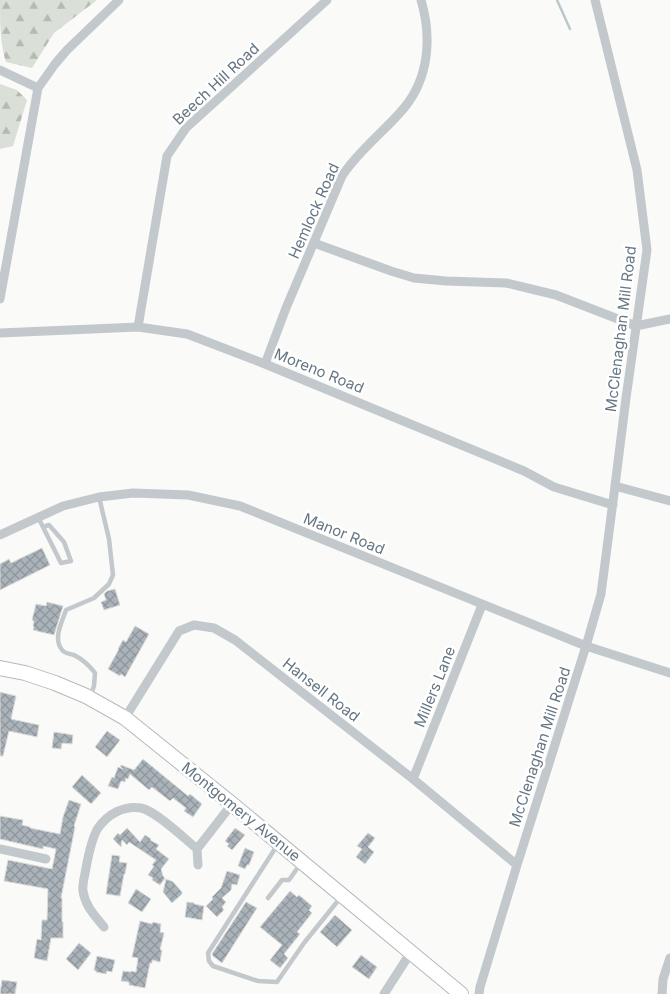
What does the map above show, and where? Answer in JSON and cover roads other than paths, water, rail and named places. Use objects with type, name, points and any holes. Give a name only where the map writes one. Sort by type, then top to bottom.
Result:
[{"type":"main road","name":"Montgomery Avenue","points":[[0,668],[55,683],[90,698],[124,718],[232,804],[461,994]]},
{"type":"street","points":[[0,299],[38,88],[67,50],[119,0]]},
{"type":"street","name":"Beech Hill Road","points":[[138,327],[167,156],[186,128],[327,0]]},
{"type":"street","name":"Hemlock Road","points":[[266,364],[286,308],[342,176],[350,162],[404,108],[422,79],[427,56],[428,32],[422,0]]},
{"type":"street","name":"McClenaghan Mill Road","points":[[479,994],[516,865],[586,646],[600,594],[647,250],[637,170],[595,0]]},
{"type":"street","points":[[0,70],[38,88]]},
{"type":"street","points":[[314,243],[414,278],[506,283],[556,295],[636,326],[670,319]]},
{"type":"street","name":"Moreno Road","points":[[0,333],[138,327],[187,334],[266,364],[524,470],[554,487],[613,504]]},
{"type":"street","points":[[615,486],[670,501]]},
{"type":"street","name":"Manor Road","points":[[0,535],[63,506],[99,497],[134,493],[188,495],[240,506],[586,646],[670,673]]},
{"type":"street","name":"Millers Lane","points":[[413,779],[482,605]]},
{"type":"street","name":"Hansell Road","points":[[124,718],[179,631],[194,625],[214,628],[235,640],[413,779],[516,865]]},
{"type":"street","points":[[198,865],[197,849],[232,804]]},
{"type":"street","points":[[104,926],[84,900],[82,889],[89,851],[98,828],[112,813],[126,808],[142,808],[162,819],[197,849]]},
{"type":"street","points":[[0,849],[46,860]]},
{"type":"street","points":[[384,994],[411,952]]},
{"type":"street","points":[[662,994],[663,979],[670,958]]},
{"type":"lane","points":[[90,698],[94,686],[95,673],[88,664],[75,656],[63,652],[58,643],[59,627],[66,610],[94,598],[109,584],[113,575],[99,497]]},
{"type":"lane","points":[[38,517],[43,528],[61,563],[71,561],[64,542],[49,525],[43,528]]},
{"type":"lane","points":[[279,843],[208,953],[209,961],[214,966],[258,981],[277,982],[304,943],[342,896]]},
{"type":"lane","points":[[268,898],[282,880],[289,880],[302,862]]},
{"type":"waterway","points":[[557,0],[570,29]]}]
